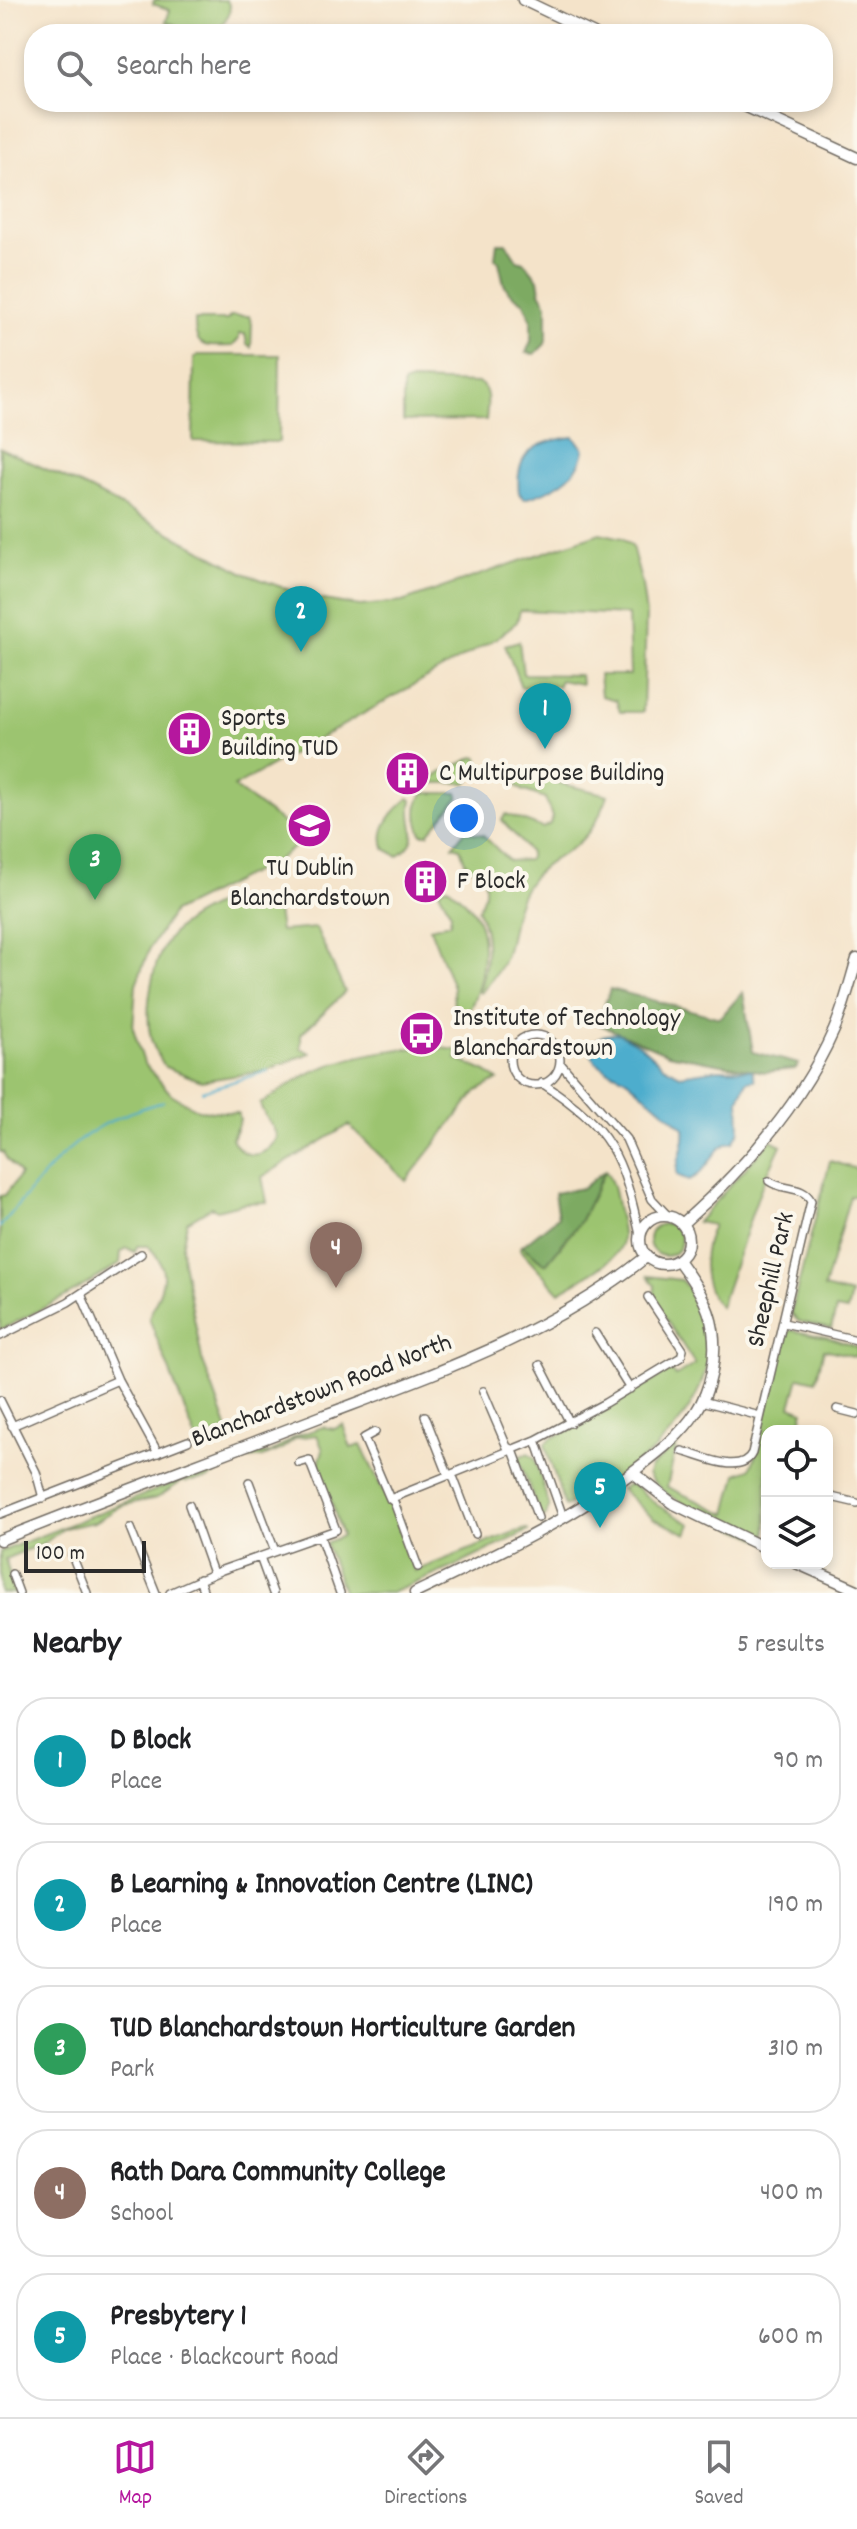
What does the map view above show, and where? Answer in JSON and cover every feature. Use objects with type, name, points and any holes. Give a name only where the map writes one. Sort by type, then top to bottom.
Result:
[{"type":"main road","points":[[523,0],[573,24]]},
{"type":"main road","points":[[758,112],[857,158]]},
{"type":"main road","points":[[682,1224],[737,1172],[767,1137],[796,1095],[834,1028],[857,959]]},
{"type":"main road","points":[[668,1216],[682,1224],[688,1239],[687,1247],[678,1260],[661,1264],[646,1257],[640,1235],[647,1222],[668,1216]]},
{"type":"main road","name":"Blanchardstown Road North","points":[[0,1540],[404,1386],[506,1342],[581,1302],[646,1257]]},
{"type":"main road","points":[[415,1593],[563,1517],[632,1472],[681,1430],[702,1401],[712,1367],[713,1329],[704,1299],[678,1260]]},
{"type":"main road","points":[[632,1472],[672,1503],[761,1546]]},
{"type":"main road","points":[[810,1569],[857,1590]]},
{"type":"street","points":[[560,1063],[552,1078],[529,1084],[516,1075],[510,1060],[515,1045],[527,1036],[542,1036],[554,1044],[560,1063],[626,1139],[652,1199],[668,1216]]},
{"type":"street","points":[[542,1083],[578,1109],[609,1142],[625,1173],[640,1235]]},
{"type":"street","name":"Sheephill Park","points":[[682,1451],[735,1465],[742,1464],[752,1453],[811,1201],[803,1191],[777,1186],[769,1181]]},
{"type":"street","points":[[0,1336],[81,1294],[141,1254]]},
{"type":"street","points":[[81,1294],[118,1380],[158,1453]]},
{"type":"street","points":[[390,1499],[536,1440],[630,1389],[681,1357],[683,1350],[648,1297]]},
{"type":"street","points":[[784,1323],[857,1340]]},
{"type":"street","points":[[595,1333],[630,1389]]},
{"type":"street","points":[[540,1365],[570,1423]]},
{"type":"street","points":[[12,1426],[118,1380]]},
{"type":"street","points":[[483,1391],[507,1447],[513,1450],[538,1518]]},
{"type":"street","points":[[0,1400],[36,1472],[43,1498]]},
{"type":"street","points":[[702,1401],[760,1416]]},
{"type":"street","points":[[837,1409],[857,1414]]},
{"type":"street","points":[[425,1416],[475,1534]]},
{"type":"street","points":[[375,1432],[364,1438],[394,1502],[418,1567]]},
{"type":"street","points":[[536,1440],[563,1517]]},
{"type":"street","points":[[0,1514],[188,1441]]},
{"type":"street","points":[[170,1593],[213,1573],[336,1530],[309,1460],[299,1463]]},
{"type":"street","points":[[249,1482],[275,1551]]},
{"type":"street","points":[[831,1497],[857,1503]]},
{"type":"street","points":[[189,1505],[213,1573]]},
{"type":"street","points":[[130,1528],[156,1593]]},
{"type":"street","points":[[320,1536],[340,1593]]},
{"type":"street","points":[[72,1555],[87,1593]]},
{"type":"street","points":[[260,1557],[273,1593]]},
{"type":"street","points":[[12,1574],[19,1593]]},
{"type":"street","points":[[199,1579],[204,1593]]},
{"type":"green space","points":[[154,0],[226,0],[230,6],[222,24],[173,24],[166,22],[170,10],[153,4]]},
{"type":"green space","points":[[497,243],[506,243],[517,260],[524,262],[538,279],[540,292],[547,304],[545,344],[535,354],[526,353],[531,341],[531,319],[524,303],[504,284],[499,262],[495,258]]},
{"type":"green space","points":[[231,316],[249,316],[252,323],[251,347],[245,334],[239,334],[233,346],[209,346],[200,342],[195,320],[227,320]]},
{"type":"green space","points":[[198,355],[280,355],[279,442],[193,441],[194,358]]},
{"type":"green space","points":[[412,381],[479,383],[487,394],[486,420],[403,421],[403,384]]},
{"type":"green space","points":[[0,448],[89,489],[246,574],[311,598],[360,606],[402,602],[600,533],[622,538],[632,546],[642,585],[646,615],[643,712],[620,712],[616,700],[601,696],[599,675],[630,675],[628,615],[520,610],[517,622],[495,639],[234,787],[305,839],[276,861],[173,912],[150,948],[136,984],[133,1028],[144,1063],[171,1094],[198,1110],[238,1113],[240,1120],[232,1138],[248,1154],[266,1150],[277,1138],[260,1104],[311,1072],[335,1063],[387,1051],[441,1048],[458,1050],[456,1059],[498,1080],[477,1091],[406,1181],[349,1125],[262,1177],[267,1202],[244,1203],[217,1210],[212,1207],[187,1222],[182,1247],[183,1261],[202,1359],[228,1430],[197,1442],[149,1318],[161,1289],[163,1273],[156,1255],[148,1246],[137,1246],[135,1252],[127,1248],[121,1252],[120,1263],[0,1330],[0,1196],[5,1195],[20,1175],[0,1152]]},
{"type":"green space","points":[[519,641],[523,674],[580,675],[581,684],[560,680],[557,686],[521,687],[505,645]]},
{"type":"green space","points":[[478,758],[478,768],[467,783],[433,783],[433,779],[442,772]]},
{"type":"green space","points":[[513,772],[608,795],[588,833],[538,872],[524,890],[505,957],[481,993],[486,941],[478,910],[485,884],[484,879],[465,862],[460,848],[453,846],[465,831],[483,835],[509,861],[528,860],[530,853],[502,820],[506,814],[543,828],[550,824],[552,817],[545,798],[522,790],[506,777]]},
{"type":"green space","points":[[424,793],[457,793],[459,797],[428,834],[422,834],[417,818],[417,808]]},
{"type":"green space","points":[[409,798],[412,800],[413,837],[398,856],[385,849],[383,834],[392,814]]},
{"type":"green space","points":[[448,887],[470,906],[480,925],[482,967],[475,996],[464,1017],[454,1010],[453,987],[430,928],[450,923],[451,913],[439,891]]},
{"type":"green space","points":[[226,900],[276,904],[280,931],[316,928],[345,992],[301,1034],[301,1048],[310,1053],[264,1071],[201,1081],[165,1067],[155,1049],[148,1014],[151,986],[158,959],[170,937],[189,920]]},
{"type":"green space","points":[[610,989],[720,1018],[743,992],[753,1052],[799,1064],[795,1069],[765,1072],[668,1054],[598,1024]]},
{"type":"green space","points":[[771,1140],[781,1145],[760,1190],[720,1307],[708,1288],[704,1268],[706,1246],[713,1225],[697,1222]]},
{"type":"green space","points":[[830,1161],[857,1169],[856,1196],[850,1196],[824,1288],[851,1295],[847,1311],[836,1309],[831,1329],[798,1321],[791,1313]]},
{"type":"green space","points":[[605,1170],[614,1189],[621,1225],[620,1248],[601,1267],[559,1292],[520,1249],[522,1246],[545,1264],[580,1222]]},
{"type":"green space","points":[[605,1170],[580,1222],[546,1264],[522,1246],[558,1217],[554,1193],[583,1188]]},
{"type":"green space","points":[[665,1224],[676,1229],[681,1240],[676,1251],[665,1256],[654,1251],[649,1240],[654,1229]]},
{"type":"green space","points":[[648,1276],[681,1280],[698,1303],[707,1327],[708,1352],[704,1376],[694,1399],[663,1441],[625,1472],[565,1507],[545,1445],[550,1439],[589,1420],[671,1370],[676,1376],[695,1364],[654,1301],[655,1286]]},
{"type":"green space","points":[[790,1330],[857,1347],[857,1357],[824,1349],[816,1381],[799,1377],[791,1406],[804,1411],[800,1425],[763,1425],[782,1346]]},
{"type":"green space","points":[[343,1425],[351,1448],[361,1445],[392,1509],[415,1571],[512,1533],[528,1531],[391,1593],[344,1593],[326,1545],[342,1536],[319,1463],[323,1450],[317,1435],[296,1438],[280,1450],[263,1457],[240,1460],[207,1479],[181,1482],[157,1498],[123,1505],[95,1522],[64,1528],[46,1542],[5,1559],[15,1593],[0,1593],[0,1552],[181,1480],[255,1454],[270,1453],[296,1436],[323,1427],[334,1429]]},
{"type":"green space","points":[[761,1433],[761,1539],[683,1503],[667,1493],[648,1474],[650,1468],[677,1443],[667,1487],[727,1514],[737,1474],[750,1469]]},
{"type":"green space","points":[[528,1453],[535,1458],[549,1506],[546,1516],[541,1518],[518,1457]]},
{"type":"green space","points":[[628,1485],[635,1486],[657,1505],[691,1524],[687,1534],[654,1519],[621,1489]]},
{"type":"water","points":[[574,437],[584,449],[577,468],[553,488],[524,499],[519,493],[518,479],[524,458],[539,445]]},
{"type":"water","points":[[618,1033],[640,1045],[663,1066],[680,1075],[719,1069],[752,1070],[755,1080],[747,1081],[739,1099],[740,1130],[733,1142],[720,1148],[695,1177],[688,1180],[677,1175],[684,1128],[624,1077],[595,1061],[590,1052],[600,1037]]},
{"type":"waterway","points":[[202,1091],[268,1071]]},
{"type":"waterway","points":[[0,1227],[53,1165],[88,1134],[134,1111],[163,1102]]},
{"type":"place","name":"B Learning & Innovation Centre (LINC)","points":[[301,652]]},
{"type":"place","name":"Sports Building TUD","points":[[190,734]]},
{"type":"place","name":"D Block","points":[[545,749]]},
{"type":"place","name":"C Multipurpose Building","points":[[408,774]]},
{"type":"place","name":"TU Dublin Blanchardstown","points":[[310,826]]},
{"type":"place","name":"F Block","points":[[426,882]]},
{"type":"place","name":"TUD Blanchardstown Horticulture Garden","points":[[95,900]]},
{"type":"place","name":"Institute of Technology Blanchardstown","points":[[422,1034]]},
{"type":"place","name":"Rath Dara Community College","points":[[336,1288]]},
{"type":"place","name":"Presbytery 1","points":[[600,1528]]}]
